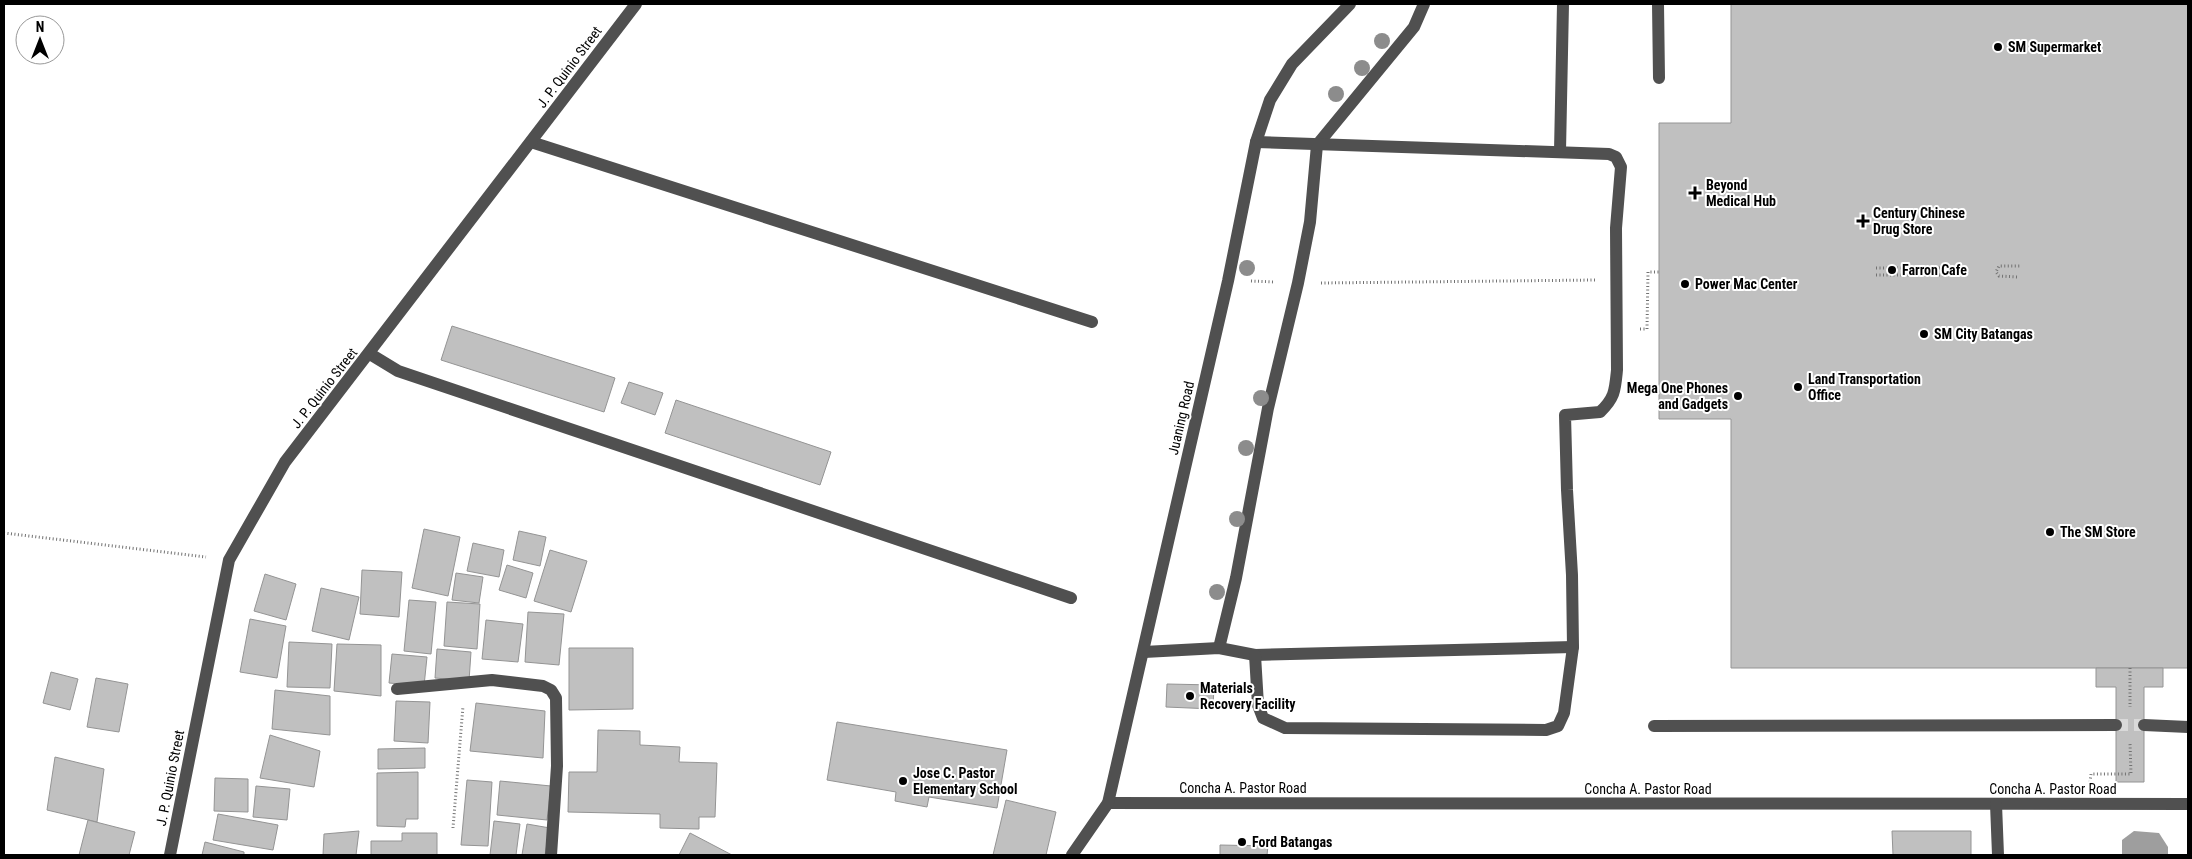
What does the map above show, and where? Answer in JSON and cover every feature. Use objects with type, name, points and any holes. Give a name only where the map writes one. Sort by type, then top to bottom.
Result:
[{"type":"street","name":"J. P. Quinio Street","points":[[170,855],[230,560],[285,462],[370,354],[636,4]]},
{"type":"street","name":"Juaning Road","points":[[1072,855],[1108,803],[1228,281],[1256,142],[1270,100],[1292,64],[1350,4]]},
{"type":"street","points":[[1219,648],[1236,578],[1268,408],[1298,283],[1310,222],[1317,144],[1414,27],[1424,4]]},
{"type":"street","points":[[1560,151],[1563,4]]},
{"type":"street","points":[[1658,4],[1659,78]]},
{"type":"street","points":[[531,142],[1092,322]]},
{"type":"street","points":[[1255,655],[1258,705],[1263,718],[1285,728],[1546,730],[1558,726],[1564,713],[1573,647],[1565,414],[1600,412],[1610,403],[1615,392],[1618,280],[1616,228],[1621,167],[1616,157],[1608,154],[1256,142]]},
{"type":"street","points":[[370,354],[398,371],[1071,598]]},
{"type":"street","points":[[1144,652],[1219,648],[1255,655],[1573,647]]},
{"type":"street","points":[[397,689],[492,680],[543,686],[551,690],[556,698],[557,766],[551,855]]},
{"type":"street","points":[[1654,726],[2116,725]]},
{"type":"street","points":[[2144,725],[2188,727]]},
{"type":"street","name":"Concha A. Pastor Road","points":[[1108,803],[2188,804]]},
{"type":"street","points":[[1996,804],[1998,855]]},
{"type":"path","points":[[2017,277],[1999,276],[1996,272],[1999,266],[2003,265],[2020,266]]},
{"type":"path","points":[[1876,268],[1947,268]]},
{"type":"path","points":[[1640,322],[1640,330],[1648,329],[1648,272],[1659,272]]},
{"type":"path","points":[[1876,275],[1947,275]]},
{"type":"path","points":[[1228,281],[1298,283],[1618,280]]},
{"type":"path","points":[[4,533],[230,560]]},
{"type":"path","points":[[453,828],[463,705],[462,684]]},
{"type":"path","points":[[2091,774],[2131,774]]},
{"type":"shaded area","points":[[2134,831],[2159,833],[2168,847],[2168,855],[2122,855],[2122,840]]},
{"type":"building","name":"SM City Batangas","points":[[1731,4],[2188,4],[2188,668],[1731,668],[1731,419],[1659,419],[1659,123],[1731,123]]},
{"type":"building","points":[[452,326],[615,378],[604,412],[441,360]]},
{"type":"building","points":[[629,382],[663,393],[655,415],[621,403]]},
{"type":"building","points":[[676,400],[831,452],[820,485],[665,433]]},
{"type":"building","points":[[424,529],[460,537],[448,596],[412,588]]},
{"type":"building","points":[[519,531],[546,537],[540,566],[513,560]]},
{"type":"building","points":[[473,543],[504,550],[499,577],[467,571]]},
{"type":"building","points":[[550,550],[587,561],[571,612],[534,601]]},
{"type":"building","points":[[507,565],[533,573],[526,598],[499,590]]},
{"type":"building","points":[[362,570],[402,572],[399,617],[360,614]]},
{"type":"building","points":[[456,573],[483,577],[479,603],[452,600]]},
{"type":"building","points":[[265,574],[296,584],[286,620],[254,611]]},
{"type":"building","points":[[321,588],[359,597],[349,640],[312,631]]},
{"type":"building","points":[[409,600],[436,602],[431,654],[404,651]]},
{"type":"building","points":[[447,602],[480,604],[477,649],[444,646]]},
{"type":"building","points":[[528,612],[564,614],[559,665],[525,662]]},
{"type":"building","points":[[250,619],[286,626],[277,678],[240,672]]},
{"type":"building","points":[[486,620],[523,624],[518,662],[482,659]]},
{"type":"building","points":[[289,642],[332,644],[330,688],[287,687]]},
{"type":"building","points":[[337,644],[381,645],[381,696],[334,691]]},
{"type":"building","points":[[569,648],[633,648],[633,709],[569,710]]},
{"type":"building","points":[[437,649],[471,652],[469,681],[435,678]]},
{"type":"building","points":[[392,654],[427,657],[424,686],[389,683]]},
{"type":"building","points":[[2096,668],[2163,668],[2163,687],[2144,687],[2144,782],[2116,782],[2116,687],[2096,687]]},
{"type":"building","points":[[51,672],[78,679],[70,710],[43,703]]},
{"type":"building","points":[[96,678],[128,684],[119,732],[87,727]]},
{"type":"building","name":"Materials Recovery Facility","points":[[1167,684],[1214,685],[1213,709],[1166,707]]},
{"type":"building","points":[[275,690],[330,696],[330,735],[272,729]]},
{"type":"building","points":[[396,701],[430,702],[428,743],[394,741]]},
{"type":"building","points":[[476,703],[545,711],[543,758],[470,751]]},
{"type":"building","points":[[837,722],[1007,750],[997,808],[929,797],[927,807],[895,801],[896,792],[827,780]]},
{"type":"building","points":[[598,730],[640,731],[640,745],[680,747],[679,762],[717,763],[715,817],[699,817],[699,829],[660,828],[660,814],[568,812],[569,772],[597,772]]},
{"type":"building","points":[[270,735],[320,751],[314,787],[260,778]]},
{"type":"building","points":[[425,748],[425,768],[378,769],[378,749]]},
{"type":"building","points":[[55,757],[104,769],[97,822],[47,810]]},
{"type":"building","points":[[418,772],[418,819],[406,819],[405,827],[377,826],[377,773]]},
{"type":"building","points":[[215,778],[248,779],[248,812],[214,811]]},
{"type":"building","points":[[467,780],[492,782],[488,846],[461,845]]},
{"type":"building","points":[[500,781],[551,786],[547,820],[497,815]]},
{"type":"building","points":[[256,786],[290,789],[287,820],[253,817]]},
{"type":"building","points":[[1006,800],[1056,812],[1046,855],[993,855]]},
{"type":"building","points":[[218,814],[278,825],[273,850],[213,840]]},
{"type":"building","points":[[88,820],[135,832],[129,855],[79,855]]},
{"type":"building","points":[[494,821],[520,824],[516,855],[490,855]]},
{"type":"building","points":[[527,824],[550,828],[545,855],[522,855]]},
{"type":"building","points":[[359,831],[356,855],[323,855],[324,834]]},
{"type":"building","points":[[1892,831],[1971,831],[1971,855],[1893,855]]},
{"type":"building","points":[[402,833],[437,833],[437,855],[371,855],[371,841],[402,841]]},
{"type":"building","points":[[690,833],[732,855],[679,855]]},
{"type":"building","points":[[205,842],[244,852],[244,855],[202,855]]},
{"type":"building","points":[[1220,845],[1268,846],[1267,855],[1220,855]]},
{"type":"tunnel","points":[[2116,725],[2144,725]]},
{"type":"place","name":"SM Supermarket","points":[[1998,47]]},
{"type":"place","name":"Beyond Medical Hub","points":[[1695,193]]},
{"type":"place","name":"Century Chinese Drug Store","points":[[1863,221]]},
{"type":"place","name":"Farron Cafe","points":[[1892,270]]},
{"type":"place","name":"Power Mac Center","points":[[1685,284]]},
{"type":"place","name":"SM City Batangas","points":[[1924,334]]},
{"type":"place","name":"Land Transportation Office","points":[[1798,387]]},
{"type":"place","name":"Mega One Phones and Gadgets","points":[[1738,396]]},
{"type":"place","name":"The SM Store","points":[[2050,532]]},
{"type":"place","name":"Materials Recovery Facility","points":[[1190,696]]},
{"type":"place","name":"Jose C. Pastor Elementary School","points":[[903,781]]},
{"type":"place","name":"Ford Batangas","points":[[1242,842]]}]
